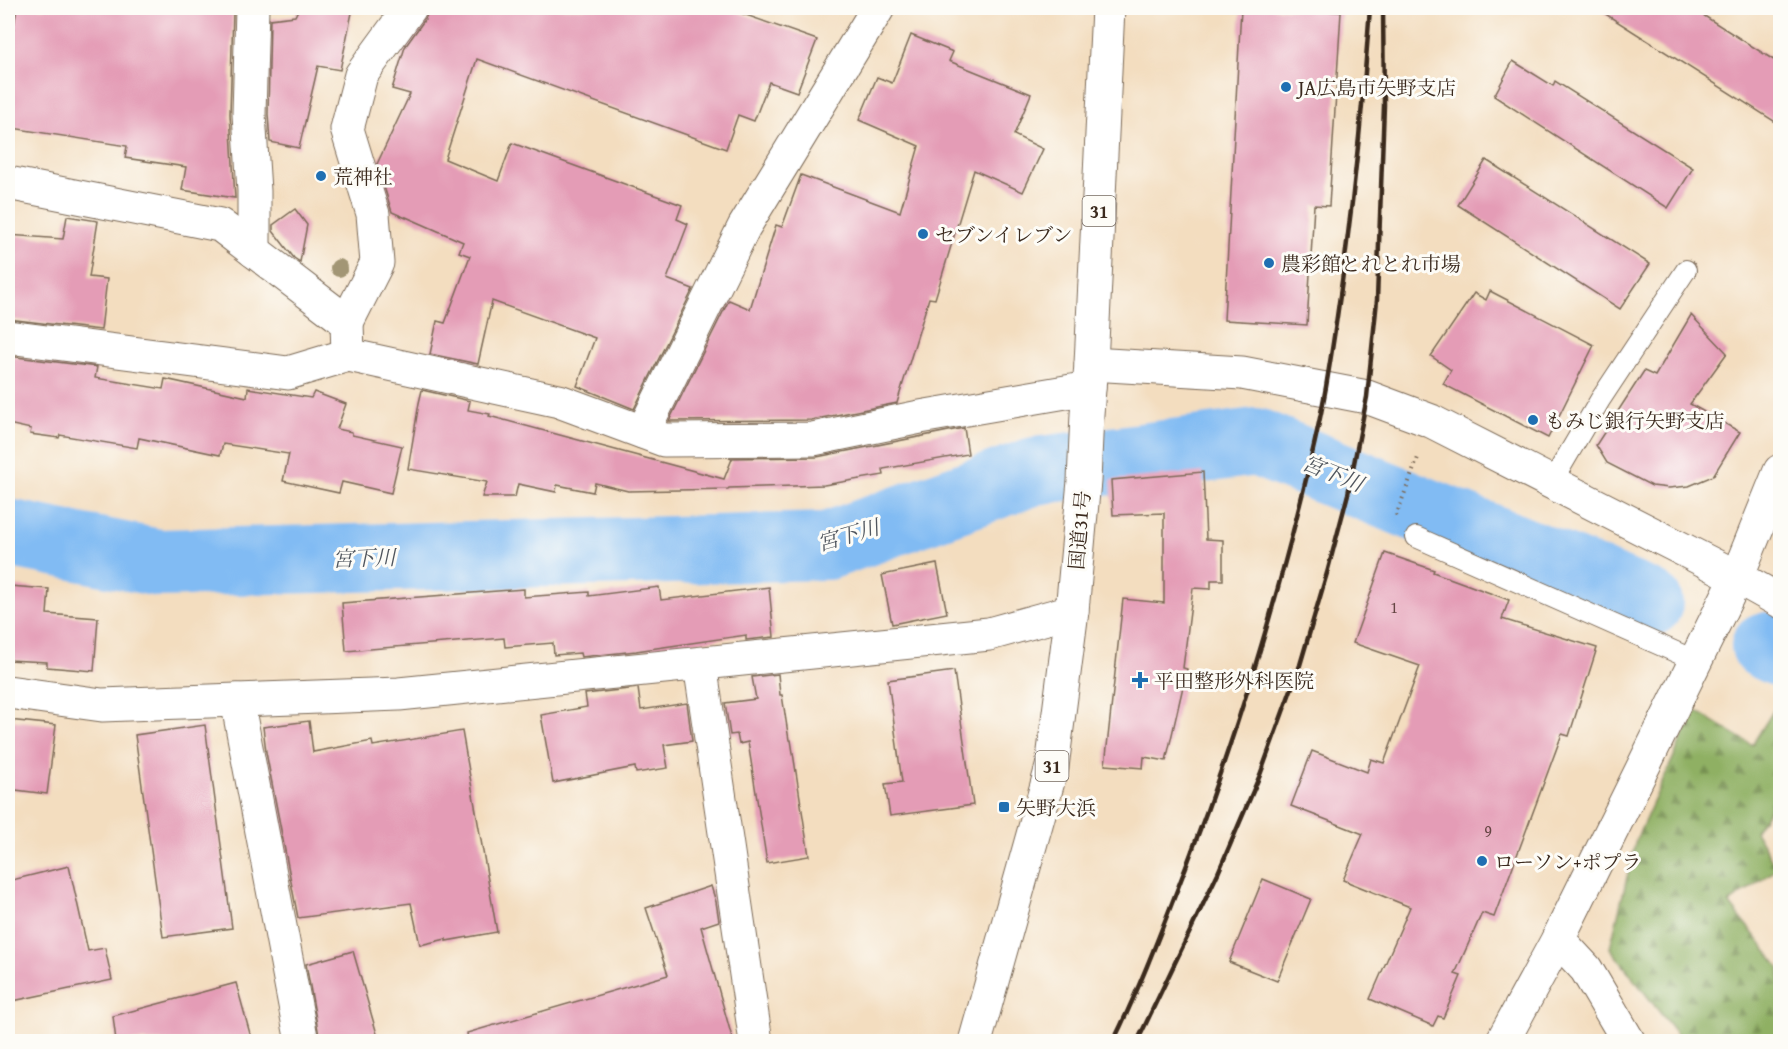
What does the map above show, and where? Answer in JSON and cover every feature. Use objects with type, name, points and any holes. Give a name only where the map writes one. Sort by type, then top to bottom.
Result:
[{"type":"main road","points":[[252,8],[249,114],[254,191],[254,251]]},
{"type":"main road","points":[[348,355],[347,322],[377,263],[373,214],[347,129],[361,75],[410,8]]},
{"type":"main road","points":[[643,432],[744,227],[878,8]]},
{"type":"main road","name":"国道31号","points":[[975,1041],[1052,767],[1072,611],[1084,481],[1108,8]]},
{"type":"main road","points":[[8,183],[220,225],[347,322]]},
{"type":"main road","points":[[8,337],[288,373],[348,355],[559,401],[664,440],[813,439],[920,417],[1089,388],[1242,373],[1366,397],[1431,421],[1737,576],[1780,601]]},
{"type":"main road","points":[[1502,1041],[1558,939],[1737,576],[1780,471]]},
{"type":"main road","points":[[8,692],[102,705],[399,694],[989,634],[1072,611]]},
{"type":"main road","points":[[700,664],[756,1041]]},
{"type":"main road","points":[[237,700],[302,1041]]},
{"type":"main road","points":[[1558,939],[1586,969],[1629,1041]]},
{"type":"lane","points":[[1552,482],[1600,400],[1686,270]]},
{"type":"lane","points":[[1416,537],[1695,661]]},
{"type":"path","points":[[1395,519],[1421,449]]},
{"type":"green space","points":[[1780,700],[1780,805],[1775,801],[1755,831],[1777,869],[1729,903],[1780,968],[1780,1041],[1682,1041],[1610,948],[1636,840],[1695,710],[1752,745]]},
{"type":"building","points":[[17,8],[204,8],[233,12],[230,114],[235,198],[182,190],[186,167],[125,158],[127,146],[12,128],[13,126],[8,125],[8,61]]},
{"type":"building","points":[[299,8],[353,8],[340,70],[318,66],[299,148],[270,142],[268,114],[270,19],[295,16]]},
{"type":"building","points":[[430,8],[726,8],[817,40],[797,92],[769,82],[754,121],[738,115],[726,149],[477,59],[445,159],[498,181],[512,143],[682,205],[677,219],[688,224],[667,279],[693,289],[634,409],[577,386],[595,338],[492,301],[478,364],[430,354],[437,321],[445,323],[470,256],[459,252],[463,242],[392,212],[377,164],[410,94],[392,89],[405,47]]},
{"type":"building","points":[[1241,8],[1341,12],[1329,206],[1314,205],[1307,325],[1224,320]]},
{"type":"building","points":[[1596,8],[1692,8],[1780,64],[1780,125]]},
{"type":"building","points":[[911,35],[953,52],[949,61],[1031,94],[1014,135],[1043,149],[1023,192],[974,170],[935,299],[929,298],[897,403],[811,420],[669,421],[729,300],[750,309],[776,225],[782,227],[801,175],[900,212],[919,146],[859,120],[877,77],[892,83]]},
{"type":"building","points":[[1513,61],[1553,86],[1555,81],[1693,168],[1668,208],[1494,96]]},
{"type":"building","points":[[1486,160],[1650,264],[1620,309],[1458,205]]},
{"type":"building","points":[[295,209],[307,225],[300,262],[294,258],[273,231],[273,225]]},
{"type":"building","points":[[67,216],[98,221],[89,277],[107,279],[101,330],[8,319],[8,235],[63,239]]},
{"type":"building","points":[[1490,291],[1594,345],[1548,438],[1443,384],[1451,370],[1431,356],[1474,293],[1486,300]]},
{"type":"building","points":[[1691,315],[1727,353],[1690,404],[1740,432],[1713,476],[1689,486],[1669,488],[1652,486],[1607,463],[1596,445],[1644,371],[1655,376]]},
{"type":"building","points":[[8,356],[97,367],[95,378],[163,389],[165,379],[247,397],[248,388],[311,398],[314,392],[346,404],[337,429],[352,432],[352,435],[402,446],[391,493],[342,482],[339,493],[283,481],[289,454],[223,444],[220,455],[139,438],[137,448],[60,435],[59,438],[30,434],[31,429],[8,424]]},
{"type":"building","points":[[422,390],[470,401],[468,410],[490,414],[489,416],[724,479],[732,459],[729,458],[817,457],[964,428],[968,454],[883,469],[884,475],[824,485],[628,491],[595,483],[593,492],[557,485],[556,492],[518,484],[515,497],[482,497],[487,482],[408,469]]},
{"type":"building","points":[[1203,472],[1206,539],[1223,540],[1223,580],[1211,580],[1211,589],[1193,588],[1183,668],[1187,669],[1166,761],[1144,757],[1143,768],[1105,765],[1123,599],[1164,603],[1164,513],[1113,515],[1111,480]]},
{"type":"building","points":[[1385,553],[1509,600],[1502,619],[1597,648],[1569,736],[1562,734],[1494,917],[1482,913],[1455,974],[1461,976],[1443,1018],[1438,1016],[1433,1026],[1370,999],[1410,907],[1343,880],[1363,834],[1291,806],[1312,751],[1367,772],[1371,759],[1384,763],[1420,666],[1353,643]]},
{"type":"building","points":[[937,564],[947,613],[892,624],[882,575]]},
{"type":"building","points":[[9,586],[49,589],[47,614],[98,618],[94,671],[47,667],[47,662],[8,660]]},
{"type":"building","points":[[659,587],[661,600],[769,587],[774,637],[746,640],[746,635],[581,657],[580,653],[554,655],[553,643],[505,647],[504,638],[346,651],[342,603],[524,589],[524,597],[589,592],[589,596]]},
{"type":"building","points":[[954,671],[973,805],[890,816],[885,784],[902,782],[888,680]]},
{"type":"building","points":[[778,674],[809,856],[767,863],[748,742],[739,744],[737,734],[730,735],[725,703],[756,699],[752,677]]},
{"type":"building","points":[[638,688],[641,710],[687,703],[692,741],[664,745],[668,768],[636,773],[635,767],[553,783],[541,715],[587,707],[585,694]]},
{"type":"building","points":[[8,720],[56,725],[47,794],[8,789]]},
{"type":"building","points":[[309,721],[313,752],[372,741],[373,746],[462,731],[497,932],[420,945],[411,903],[298,918],[263,727]]},
{"type":"building","points":[[205,725],[232,928],[163,937],[135,735]]},
{"type":"building","points":[[69,866],[88,951],[105,948],[112,980],[8,1002],[8,881]]},
{"type":"building","points":[[1263,879],[1311,899],[1277,981],[1229,962]]},
{"type":"building","points":[[711,886],[719,921],[701,927],[733,1041],[468,1041],[467,1033],[668,975],[646,908]]},
{"type":"building","points":[[353,951],[379,1041],[320,1041],[306,964]]},
{"type":"building","points":[[236,983],[252,1041],[116,1041],[113,1016]]},
{"type":"waterway","name":"宮下川","points":[[8,533],[159,563],[827,546],[1035,471],[1256,442],[1649,603]]},
{"type":"waterway","name":"宮下川","points":[[1765,646],[1780,653]]},
{"type":"railway","points":[[1113,1042],[1151,955],[1216,786],[1243,705],[1291,539],[1326,387],[1358,151],[1370,8]]},
{"type":"railway","points":[[1137,1042],[1218,873],[1260,775],[1300,665],[1348,494],[1367,397],[1377,300],[1384,105],[1383,8]]},
{"type":"place","name":"JA広島市矢野支店","points":[[1286,87]]},
{"type":"place","name":"荒神社","points":[[321,176]]},
{"type":"place","name":"セブンイレブン","points":[[923,234]]},
{"type":"place","name":"農彩館とれとれ市場","points":[[1269,263]]},
{"type":"place","name":"もみじ銀行矢野支店","points":[[1533,420]]},
{"type":"place","name":"平田整形外科医院","points":[[1140,680]]},
{"type":"place","name":"矢野大浜","points":[[1004,807]]},
{"type":"place","name":"ローソン+ポプラ","points":[[1482,861]]}]
